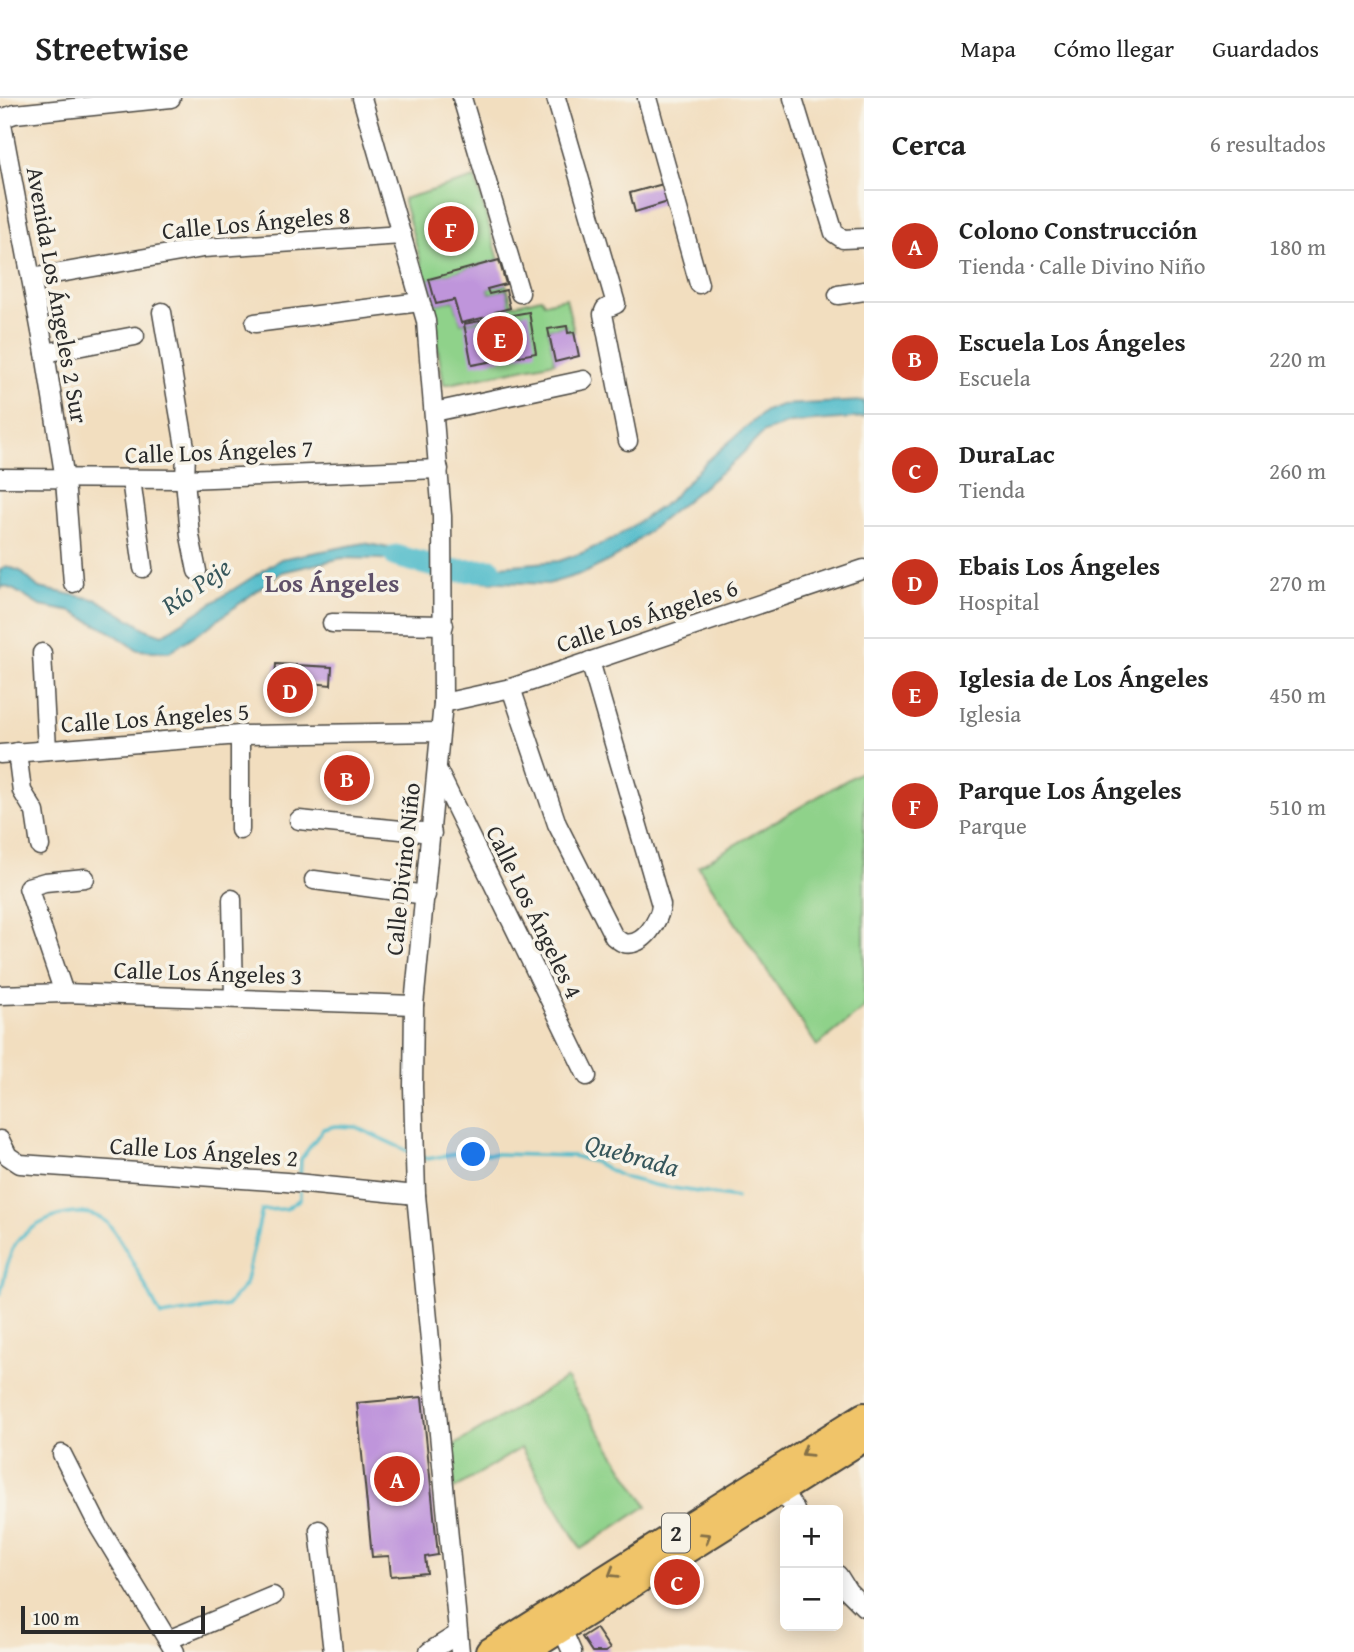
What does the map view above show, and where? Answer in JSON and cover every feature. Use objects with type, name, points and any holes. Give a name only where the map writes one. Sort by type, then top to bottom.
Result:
[{"type":"highway","name":"2","points":[[783,1491],[864,1416]]},
{"type":"highway","name":"2","points":[[489,1652],[557,1619],[783,1491],[864,1438]]},
{"type":"highway","name":"2","points":[[524,1652],[557,1619]]},
{"type":"street","points":[[7,112],[119,100],[171,98]]},
{"type":"street","name":"Calle Divino Niño","points":[[362,98],[426,321],[439,469],[444,625],[443,703],[414,1005],[413,1087],[416,1195],[460,1652]]},
{"type":"street","points":[[462,98],[520,293]]},
{"type":"street","points":[[556,98],[616,304],[605,309],[603,314],[628,441]]},
{"type":"street","points":[[647,98],[699,284]]},
{"type":"street","points":[[793,98],[834,233],[843,239],[864,238]]},
{"type":"street","name":"Avenida Los Ángeles 2 Sur","points":[[7,112],[31,278],[65,480],[73,583]]},
{"type":"street","name":"Calle Los Ángeles 8","points":[[31,278],[203,248],[402,235]]},
{"type":"street","points":[[838,295],[864,291]]},
{"type":"street","points":[[255,323],[420,302]]},
{"type":"street","points":[[162,312],[186,453],[185,480],[190,537],[197,571]]},
{"type":"street","points":[[45,353],[135,336]]},
{"type":"street","points":[[433,411],[584,380]]},
{"type":"street","name":"Calle Los Ángeles 7","points":[[0,478],[185,480],[439,469]]},
{"type":"street","points":[[131,479],[143,568]]},
{"type":"street","name":"Calle Los Ángeles 6","points":[[443,703],[511,688],[864,569]]},
{"type":"street","points":[[332,623],[444,625]]},
{"type":"street","points":[[42,653],[47,750]]},
{"type":"street","points":[[511,688],[556,824],[614,937],[624,943],[633,942],[654,927],[660,916],[661,905],[590,661]]},
{"type":"street","name":"Calle Los Ángeles 5","points":[[9,753],[240,735],[440,732]]},
{"type":"street","points":[[240,735],[240,830]]},
{"type":"street","points":[[9,753],[22,791],[35,812],[40,846]]},
{"type":"street","name":"Calle Los Ángeles 4","points":[[438,769],[587,1076]]},
{"type":"street","points":[[299,820],[432,833]]},
{"type":"street","points":[[64,993],[28,887],[45,882],[85,878]]},
{"type":"street","points":[[314,880],[426,895]]},
{"type":"street","points":[[232,899],[234,998]]},
{"type":"street","name":"Calle Los Ángeles 3","points":[[0,995],[64,993],[414,1005]]},
{"type":"street","name":"Calle Los Ángeles 2","points":[[0,1140],[8,1156],[20,1164],[286,1182],[416,1195]]},
{"type":"street","points":[[62,1454],[99,1527],[171,1646],[273,1596]]},
{"type":"street","points":[[318,1530],[333,1652]]},
{"type":"street","points":[[843,1583],[864,1607]]},
{"type":"street","points":[[557,1619],[572,1652]]},
{"type":"street","points":[[429,1652],[458,1634]]},
{"type":"green space","points":[[475,178],[499,260],[430,279],[436,304],[454,300],[461,323],[495,315],[495,312],[510,308],[506,290],[489,294],[487,289],[506,284],[513,305],[541,298],[544,303],[566,298],[574,332],[568,333],[566,326],[548,329],[555,362],[444,385],[426,280],[403,199]]},
{"type":"green space","points":[[864,770],[864,1008],[817,1046],[698,866]]},
{"type":"green space","points":[[566,1378],[647,1506],[581,1549],[521,1448],[454,1489],[453,1446]]},
{"type":"water","points":[[864,401],[864,417],[790,423],[764,432],[736,460],[618,556],[587,572],[548,584],[478,581],[460,572],[476,568],[559,561],[582,553],[615,538],[669,501],[706,462],[765,411],[781,405]]},
{"type":"water","points":[[364,543],[398,550],[425,564],[342,558],[282,572],[208,627],[169,652],[138,650],[73,612],[40,606],[14,590],[4,586],[0,589],[0,570],[6,566],[20,571],[39,588],[98,600],[148,630],[162,635],[281,559]]},
{"type":"building","points":[[663,184],[668,202],[635,212],[630,193]]},
{"type":"building","points":[[499,260],[506,284],[487,289],[489,294],[506,290],[510,308],[495,312],[495,315],[461,323],[454,300],[436,304],[429,279]]},
{"type":"building","points":[[529,312],[536,353],[472,365],[464,324]]},
{"type":"building","points":[[567,326],[568,333],[574,332],[579,356],[555,362],[548,329]]},
{"type":"building","points":[[276,664],[332,667],[331,685],[311,683],[300,696],[290,699],[289,706],[273,707]]},
{"type":"building","points":[[422,1397],[438,1555],[425,1557],[427,1573],[391,1576],[389,1556],[372,1557],[357,1403]]},
{"type":"building","points":[[676,1569],[689,1588],[678,1595],[666,1575]]},
{"type":"building","points":[[596,1628],[610,1649],[605,1652],[592,1652],[582,1637]]},
{"type":"waterway","name":"Río Peje","points":[[396,556],[433,566]]},
{"type":"waterway","name":"Río Peje","points":[[452,571],[491,570]]},
{"type":"waterway","name":"Quebrada","points":[[300,1179],[301,1159],[323,1129],[335,1126],[356,1127],[410,1152]]},
{"type":"waterway","name":"Quebrada","points":[[420,1156],[427,1159],[460,1153],[573,1156],[594,1162],[623,1177],[654,1185],[736,1198]]},
{"type":"waterway","name":"Quebrada","points":[[0,1295],[8,1260],[24,1234],[48,1220],[76,1213],[101,1218],[111,1227],[161,1316],[227,1306],[245,1285],[262,1210],[286,1209],[300,1199],[300,1191]]},
{"type":"place","name":"Parque Los Ángeles","points":[[451,229]]},
{"type":"place","name":"Iglesia de Los Ángeles","points":[[500,339]]},
{"type":"place","name":"Ebais Los Ángeles","points":[[290,690]]},
{"type":"place","name":"Escuela Los Ángeles","points":[[347,778]]},
{"type":"place","name":"Colono Construcción","points":[[397,1479]]},
{"type":"place","name":"DuraLac","points":[[677,1582]]},
{"type":"district","name":"Los Ángeles","points":[[332,583]]}]
